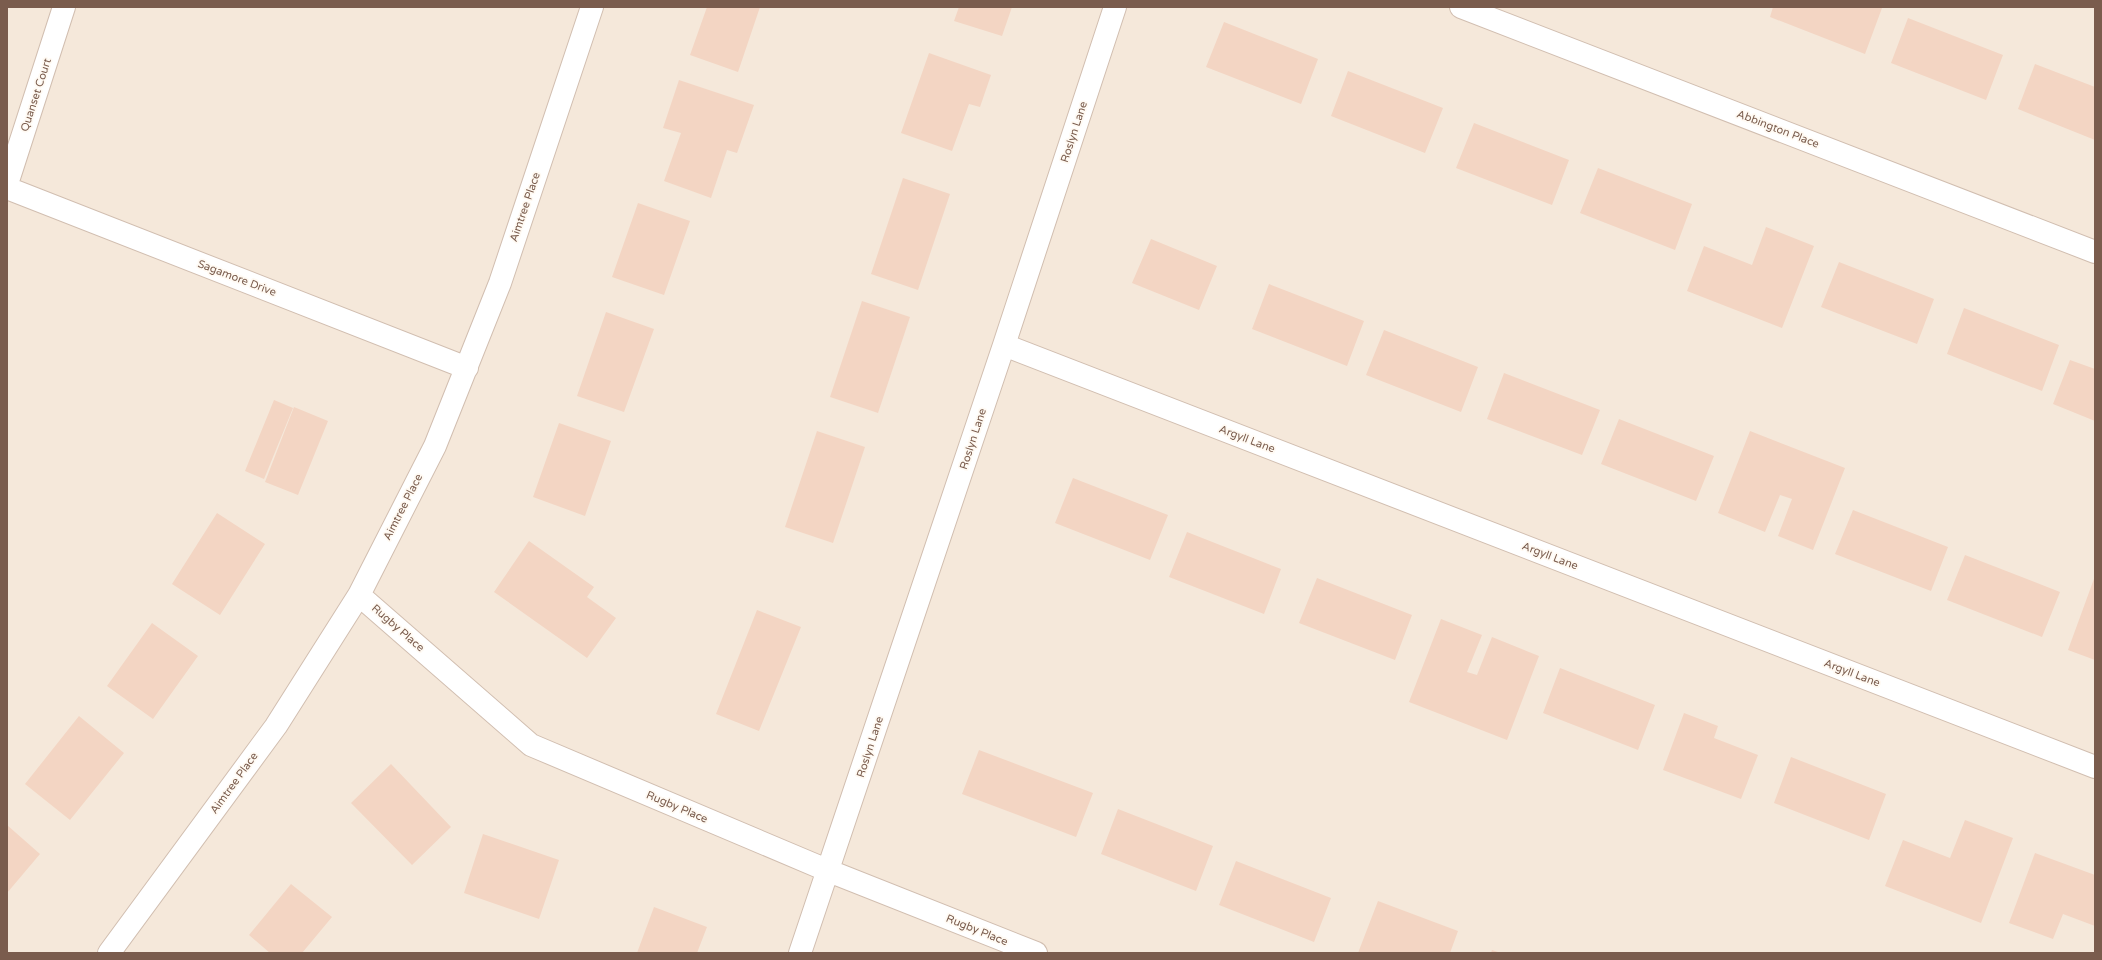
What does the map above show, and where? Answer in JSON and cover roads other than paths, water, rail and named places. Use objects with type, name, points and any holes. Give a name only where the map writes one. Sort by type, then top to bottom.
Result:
[{"type":"street","name":"Quanset Court","points":[[7,184],[64,7]]},
{"type":"street","name":"Aimtree Place","points":[[109,953],[276,726],[359,594],[435,446],[500,283],[592,7]]},
{"type":"street","name":"Roslyn Lane","points":[[800,953],[1004,345],[1115,7]]},
{"type":"street","name":"Abbington Place","points":[[1461,7],[2095,252]]},
{"type":"street","name":"Sagamore Drive","points":[[7,188],[467,368]]},
{"type":"street","name":"Argyll Lane","points":[[1004,345],[2095,767]]},
{"type":"street","name":"Rugby Place","points":[[359,594],[531,745],[828,871],[1036,953]]}]
